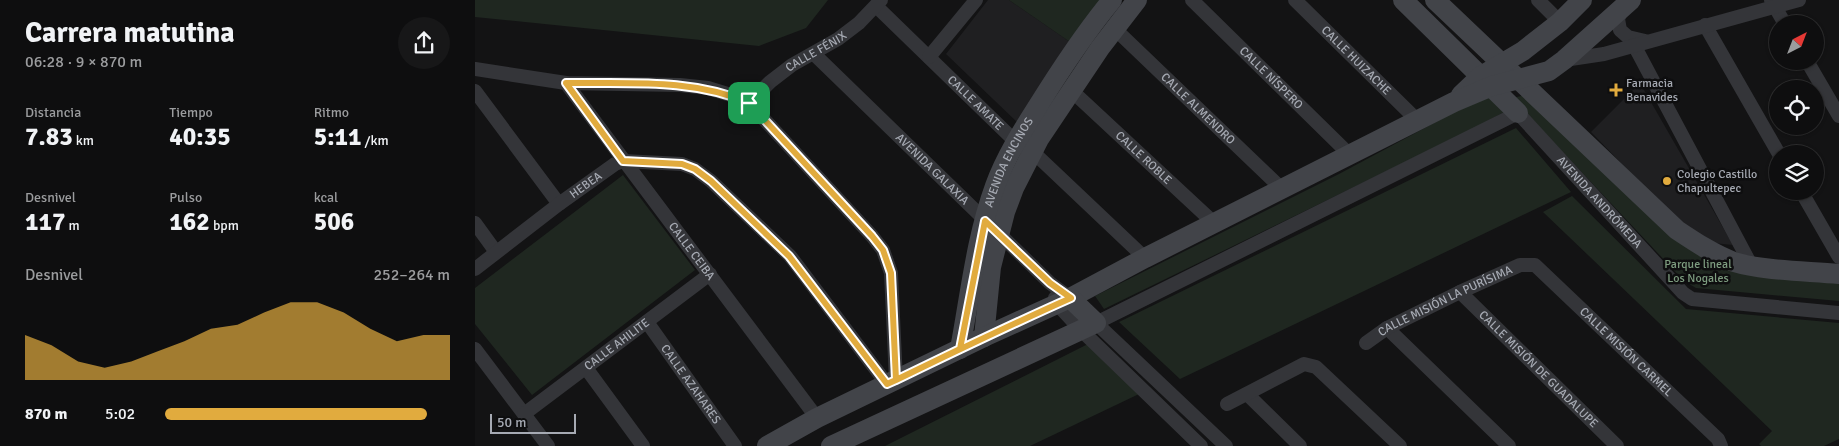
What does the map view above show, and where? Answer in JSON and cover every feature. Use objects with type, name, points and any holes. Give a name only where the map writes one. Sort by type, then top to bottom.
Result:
[{"type":"street","points":[[929,57],[976,0]]},
{"type":"street","name":"AVENIDA ENCINOS","points":[[1024,147],[1083,36],[1112,0]]},
{"type":"street","name":"AVENIDA ENCINOS","points":[[985,337],[995,185],[1024,147],[1072,91],[1137,0]]},
{"type":"street","name":"CALLE NÍSPERO","points":[[1192,0],[1351,156]]},
{"type":"street","name":"CALLE HUIZACHE","points":[[1295,0],[1418,121]]},
{"type":"street","name":"AVENIDA ANDRÓMEDA","points":[[1403,0],[1518,113],[1683,294],[1692,300],[1839,312]]},
{"type":"street","points":[[1435,0],[1500,64],[1677,230],[1706,248],[1735,262],[1839,274]]},
{"type":"street","points":[[1538,0],[1560,22]]},
{"type":"street","points":[[767,446],[791,440],[817,418],[1064,301],[1454,102],[1487,81],[1500,64],[1523,51],[1560,22],[1582,0]]},
{"type":"street","points":[[1487,81],[1519,80],[1557,66],[1705,25],[1773,3],[1799,0]]},
{"type":"street","name":"CALLE AMATE","points":[[878,3],[929,57],[1145,258]]},
{"type":"street","name":"CALLE FÉNIX","points":[[749,103],[770,82],[792,66],[814,54],[859,23],[878,3]]},
{"type":"street","points":[[1773,3],[1780,15]]},
{"type":"street","points":[[1627,4],[1618,19],[1620,30],[1628,37],[1640,43],[1751,265]]},
{"type":"street","points":[[1546,106],[1544,89],[1557,66],[1627,4]]},
{"type":"street","points":[[1705,25],[1774,145]]},
{"type":"street","name":"CALLE ALMENDRO","points":[[1115,29],[1282,189]]},
{"type":"street","name":"AVENIDA GALAXIA","points":[[814,54],[1050,283],[1064,301],[1201,446]]},
{"type":"street","points":[[475,69],[566,83],[680,85],[708,88],[749,103],[883,250],[891,273],[892,382]]},
{"type":"street","points":[[1812,70],[1839,116]]},
{"type":"street","name":"CALLE CEIBA","points":[[566,83],[817,418]]},
{"type":"street","points":[[475,91],[559,204]]},
{"type":"street","name":"CALLE ROBLE","points":[[1072,91],[1214,223]]},
{"type":"street","points":[[831,446],[1089,327],[1518,113]]},
{"type":"street","points":[[623,161],[682,164],[695,169],[711,181],[789,256],[892,382]]},
{"type":"street","name":"HEBEA","points":[[475,269],[605,170],[623,161]]},
{"type":"street","points":[[1806,200],[1839,257]]},
{"type":"street","points":[[475,223],[496,252]]},
{"type":"street","name":"AVENIDA ENCINOS","points":[[960,349],[992,227]]},
{"type":"street","name":"CALLE MISIÓN LA PURÍSIMA","points":[[1366,343],[1387,328],[1460,292],[1527,263]]},
{"type":"street","name":"CALLE MISIÓN CARMEL","points":[[1527,263],[1535,265],[1542,270],[1718,439],[1721,446]]},
{"type":"street","name":"CALLE AHILITE","points":[[524,414],[710,274]]},
{"type":"street","name":"CALLE MISIÓN DE GUADALUPE","points":[[1460,292],[1617,446]]},
{"type":"street","name":"CALLE AZAHARES","points":[[647,322],[735,446]]},
{"type":"street","name":"AVENIDA GALAXIA","points":[[1089,327],[1226,446]]},
{"type":"street","points":[[1387,328],[1509,446]]},
{"type":"street","points":[[475,349],[548,446]]},
{"type":"street","points":[[1227,404],[1304,364],[1310,364],[1316,367],[1400,446]]},
{"type":"street","points":[[586,368],[643,446]]},
{"type":"street","points":[[1247,394],[1300,446]]},
{"type":"shaded area","points":[[988,0],[1009,0],[1070,42],[1018,123],[946,54]]},
{"type":"shaded area","name":"Colegio Castillo Chapultepec","points":[[1640,83],[1733,245],[1713,243],[1685,229],[1591,132]]},
{"type":"green space","points":[[475,0],[828,0],[806,28],[759,46],[475,17]]},
{"type":"green space","points":[[1009,0],[1103,0],[1070,42]]},
{"type":"green space","points":[[1490,93],[1508,110],[1469,131],[1104,309],[1095,296],[1339,174]]},
{"type":"green space","name":"Parque lineal Los Nogales","points":[[1526,95],[1687,248],[1839,282],[1839,301],[1696,288],[1684,281],[1512,98]]},
{"type":"green space","points":[[1516,128],[1571,192],[1180,379],[1119,322]]},
{"type":"green space","points":[[623,175],[695,270],[532,395],[475,324],[475,288]]},
{"type":"green space","points":[[1572,196],[1686,309],[1839,323],[1839,439],[1824,446],[1761,446],[1759,444],[1772,431],[1543,212]]},
{"type":"green space","points":[[1088,344],[1139,394],[1030,446],[885,446]]},
{"type":"place","name":"Farmacia Benavides","points":[[1616,90]]},
{"type":"place","name":"Colegio Castillo Chapultepec","points":[[1667,181]]},
{"type":"route","points":[[749,103],[708,88],[680,85],[566,83],[623,161],[682,164],[695,169],[711,181],[771,237],[810,282],[887,384],[896,380],[985,337],[1071,298],[1050,283],[985,221],[960,349],[896,380],[891,273],[883,250],[749,103]]}]
